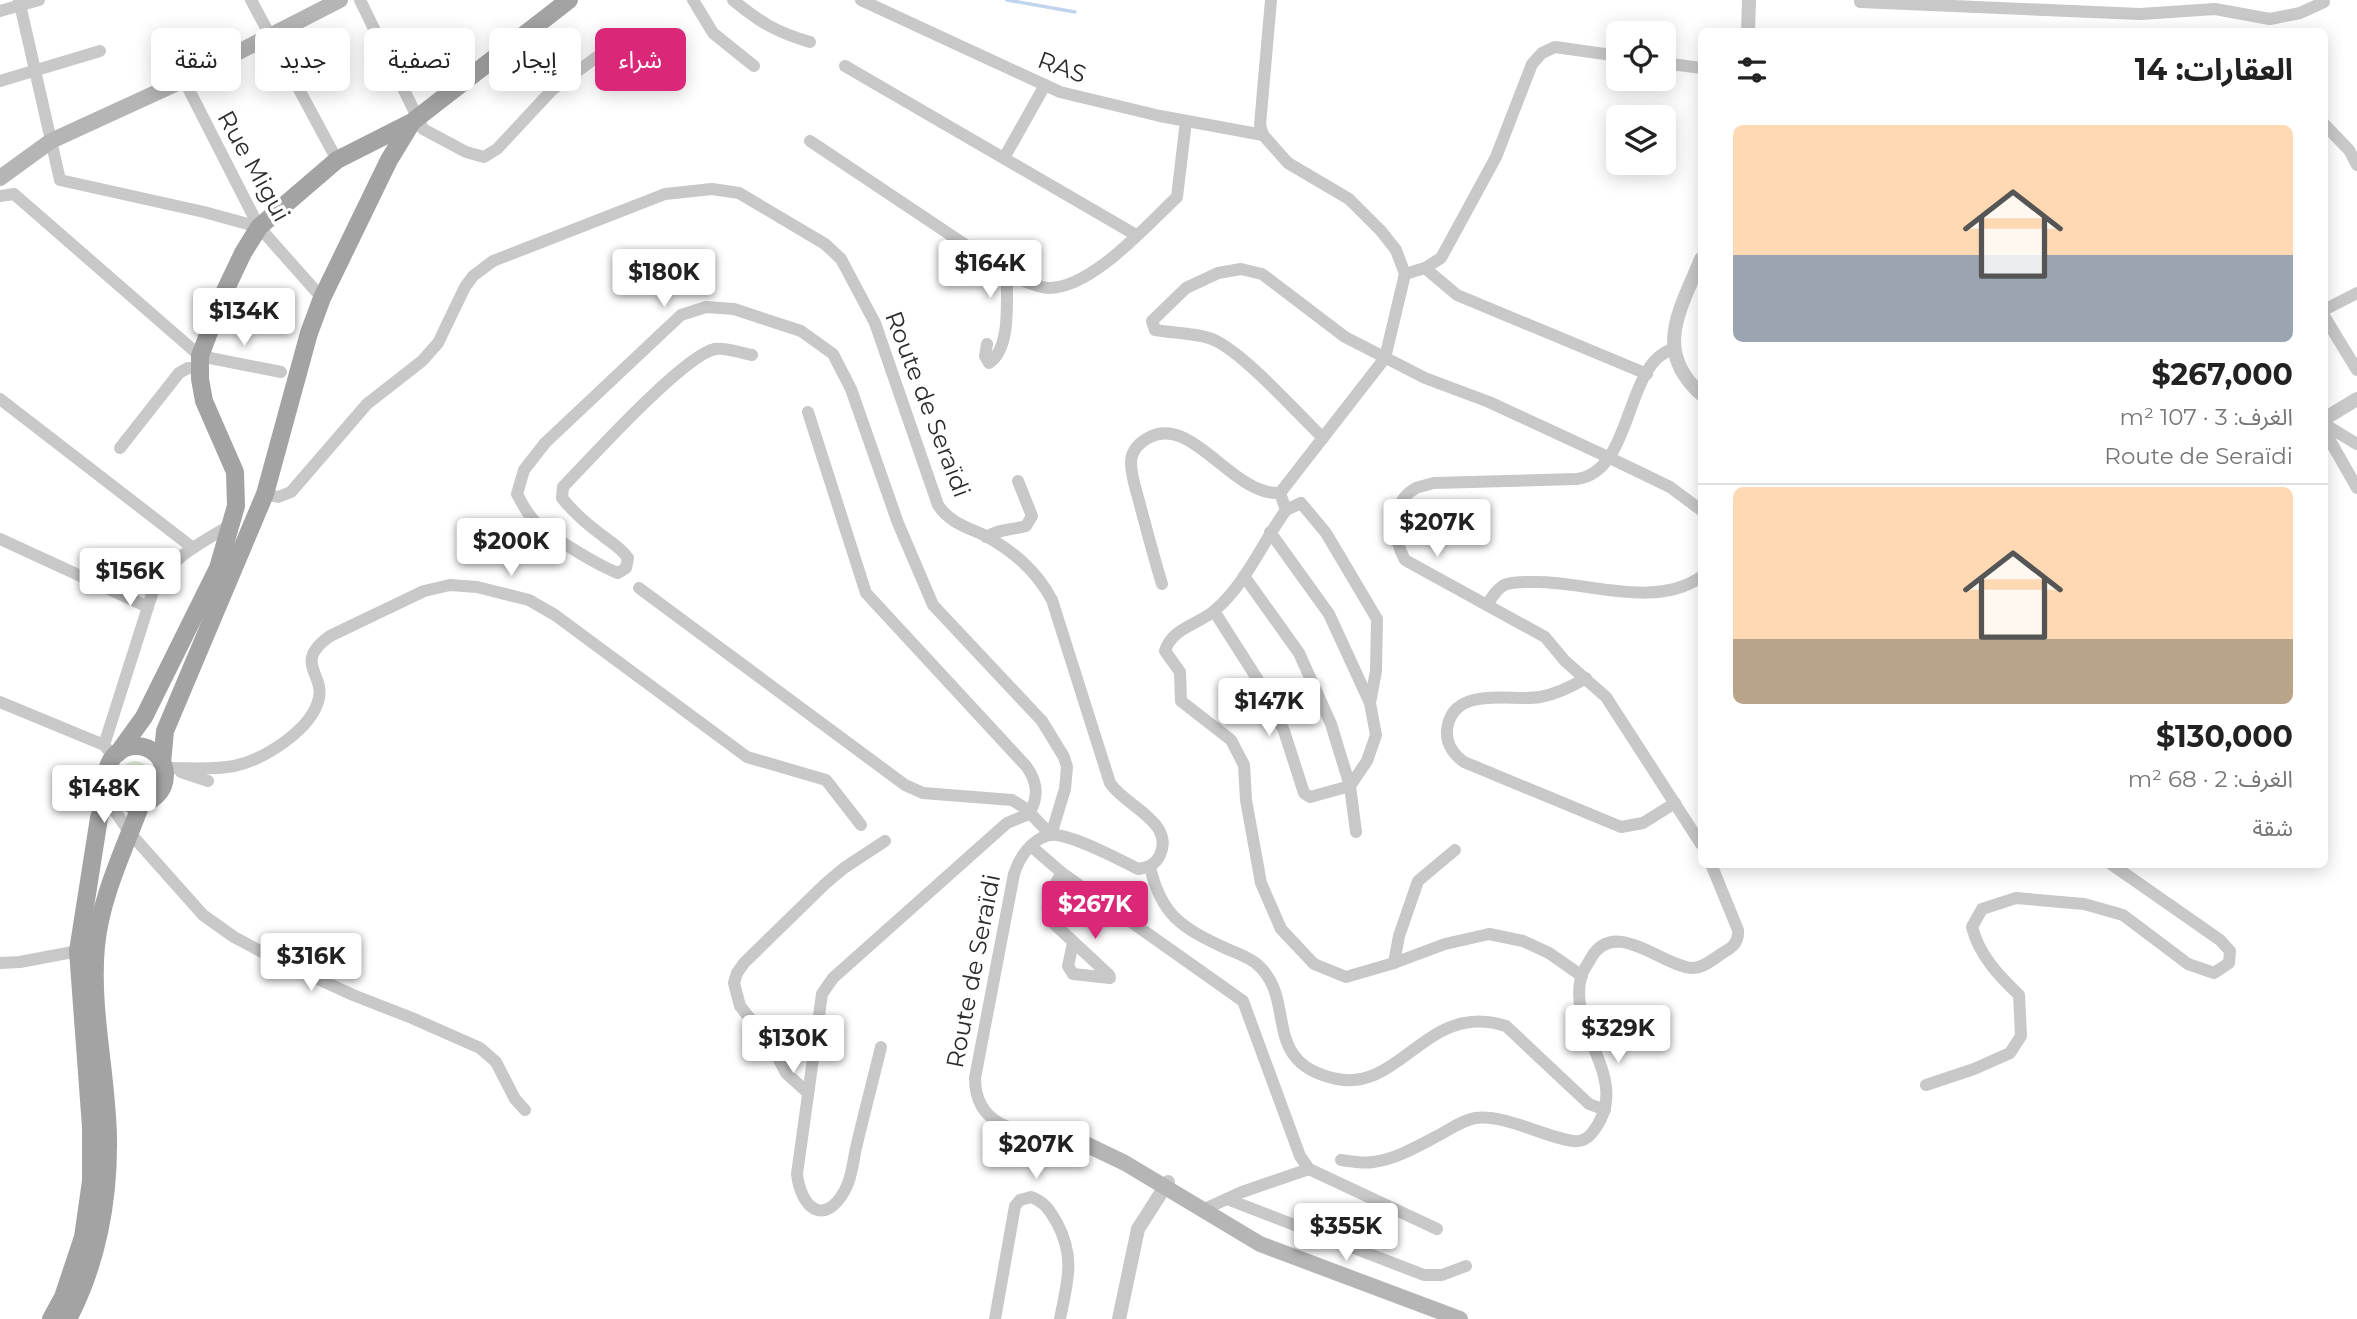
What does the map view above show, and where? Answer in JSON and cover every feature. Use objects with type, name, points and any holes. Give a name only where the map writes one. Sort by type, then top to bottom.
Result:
[{"type":"main road","points":[[286,28],[340,0]]},
{"type":"main road","points":[[51,1319],[63,1297],[83,1237],[92,1181],[91,1127],[78,951],[112,752],[144,717],[223,558],[236,506],[236,472],[204,401],[200,362],[223,295],[243,253],[260,228],[337,160],[415,119],[569,0]]},
{"type":"main road","points":[[0,178],[51,141],[160,91]]},
{"type":"main road","points":[[68,1319],[76,1304],[100,1234],[107,1179],[108,1136],[95,981],[96,948],[108,889],[141,804],[158,794],[163,786],[165,731],[265,494],[309,333],[322,298],[389,160],[415,119]]},
{"type":"main road","points":[[112,752],[126,748],[142,748],[150,751],[165,766]]},
{"type":"main road","points":[[107,777],[109,787],[122,801],[141,804]]},
{"type":"main road","name":"Route de Seraïdi","points":[[1074,1139],[1115,1150],[1236,1231],[1272,1250],[1460,1319]]},
{"type":"main road","name":"Route de Seraïdi","points":[[1163,1182],[1209,1207],[1260,1239],[1272,1250]]},
{"type":"street","points":[[0,10],[39,0]]},
{"type":"street","points":[[251,0],[266,28]]},
{"type":"street","points":[[360,0],[415,119],[424,129],[466,152],[484,157],[497,149],[552,90],[595,58]]},
{"type":"street","points":[[693,0],[713,33],[754,66]]},
{"type":"street","points":[[733,0],[761,23],[810,42]]},
{"type":"street","name":"RAS","points":[[861,0],[1060,92],[1186,121],[1263,135]]},
{"type":"street","points":[[1161,584],[1134,482],[1131,461],[1138,443],[1157,433],[1182,435],[1247,485],[1267,494],[1280,493],[1385,358],[1405,274],[1396,250],[1381,230],[1349,199],[1288,163],[1263,135],[1260,125],[1271,0]]},
{"type":"street","points":[[1748,28],[1749,0]]},
{"type":"street","points":[[1860,0],[2140,14],[2188,5],[2215,9],[2271,25],[2324,2]]},
{"type":"street","points":[[20,3],[60,180],[204,212],[260,228]]},
{"type":"street","points":[[1405,274],[1425,268],[1441,258],[1496,157],[1532,64],[1542,53],[1555,47],[1606,54]]},
{"type":"street","points":[[0,81],[100,51]]},
{"type":"street","points":[[1676,65],[1698,68]]},
{"type":"street","points":[[845,66],[1136,235]]},
{"type":"street","points":[[1004,158],[1045,85]]},
{"type":"street","name":"Rue Migui","points":[[190,91],[260,228],[322,298]]},
{"type":"street","points":[[300,91],[337,160]]},
{"type":"street","points":[[810,141],[1007,273],[1048,288],[1072,283],[1095,272],[1177,197],[1186,121]]},
{"type":"street","points":[[2328,128],[2348,150],[2357,165]]},
{"type":"street","name":"Route de Seraïdi","points":[[265,494],[278,497],[290,492],[367,404],[422,361],[438,343],[466,287],[482,268],[493,261],[665,194],[712,189],[739,193],[825,244],[841,259],[875,323],[938,505],[954,522],[986,537],[1019,558],[1032,570],[1052,600],[1110,783],[1122,798],[1153,821],[1160,830],[1162,850],[1150,867]]},
{"type":"street","points":[[0,196],[14,194],[200,362]]},
{"type":"street","points":[[1698,267],[1674,327],[1673,349],[1684,375],[1698,391]]},
{"type":"street","points":[[1425,268],[1457,296],[1647,374]]},
{"type":"street","points":[[1323,438],[1248,364],[1225,347],[1209,338],[1155,330],[1152,321],[1186,288],[1218,273],[1241,269],[1262,274],[1345,337],[1425,378],[1489,402],[1670,487],[1698,508]]},
{"type":"street","points":[[987,344],[985,356],[989,363],[996,356],[1005,335],[1007,273]]},
{"type":"street","points":[[2328,308],[2357,293]]},
{"type":"street","points":[[752,355],[717,348],[702,354],[672,378],[563,487],[562,498],[571,510],[621,548],[628,558],[626,568],[618,573],[591,561],[532,519],[517,494],[524,470],[545,443],[681,316],[706,307],[734,309],[802,331],[833,354],[851,389],[898,523],[933,605],[1042,721],[1059,747],[1067,767],[1067,778],[1051,835]]},
{"type":"street","points":[[2328,323],[2357,370]]},
{"type":"street","points":[[1673,349],[1658,357],[1647,374],[1610,458],[1600,471],[1585,478],[1433,484],[1415,489],[1400,504],[1395,526],[1397,546],[1405,560],[1545,636],[1565,661],[1605,697],[1698,839]]},
{"type":"street","points":[[120,448],[179,373],[200,362],[281,372]]},
{"type":"street","points":[[0,399],[193,548]]},
{"type":"street","points":[[2328,417],[2357,399]]},
{"type":"street","points":[[808,412],[866,593],[1032,773],[1035,781],[1036,798],[1029,814],[1007,822],[834,978],[822,994],[797,1174],[798,1185],[808,1205],[815,1210],[824,1211],[835,1205],[847,1187],[881,1047]]},
{"type":"street","points":[[2328,426],[2357,444]]},
{"type":"street","points":[[2328,437],[2357,488]]},
{"type":"street","points":[[986,537],[997,530],[1026,526],[1032,516],[1018,481]]},
{"type":"street","points":[[1280,493],[1286,510]]},
{"type":"street","points":[[1370,703],[1376,671],[1377,619],[1326,533],[1300,503],[1286,510],[1244,576],[1214,611],[1174,635],[1165,650],[1180,672],[1181,701],[1231,740],[1244,765],[1246,800],[1261,883],[1281,929],[1314,964],[1346,977],[1445,944],[1489,934],[1523,941],[1549,953],[1582,976]]},
{"type":"street","points":[[0,702],[112,752],[154,589],[177,558],[231,525]]},
{"type":"street","points":[[1214,611],[1258,680],[1284,731],[1304,793],[1310,797],[1350,786],[1367,761],[1377,735],[1370,703],[1329,614],[1270,533]]},
{"type":"street","points":[[0,539],[148,607]]},
{"type":"street","points":[[1244,576],[1299,653],[1331,724],[1350,786],[1356,832]]},
{"type":"street","points":[[1487,605],[1497,590],[1514,583],[1553,582],[1635,592],[1667,591],[1698,578]]},
{"type":"street","points":[[165,766],[233,766],[266,754],[297,732],[315,707],[320,695],[311,664],[319,644],[424,591],[450,585],[477,587],[529,600],[555,615],[747,757],[826,780],[861,825]]},
{"type":"street","points":[[639,588],[905,785],[923,793],[1013,800],[1051,835]]},
{"type":"street","points":[[1586,678],[1562,691],[1537,698],[1482,698],[1466,702],[1454,712],[1447,727],[1452,751],[1464,762],[1620,827],[1643,823],[1675,803]]},
{"type":"street","points":[[165,766],[208,781]]},
{"type":"street","points":[[106,798],[130,833],[203,915],[234,937],[354,995],[490,1054],[515,1099],[525,1110]]},
{"type":"street","points":[[1437,1229],[1309,1169],[1300,1156],[1243,1001],[1062,873],[1031,846],[1051,835],[1066,836],[1138,869],[1150,867],[1154,886],[1174,919],[1198,936],[1249,959],[1265,973],[1275,992],[1287,1043],[1294,1055],[1314,1071],[1341,1080],[1371,1076],[1445,1028],[1468,1021],[1491,1021],[1506,1026],[1589,1104],[1605,1110]]},
{"type":"street","points":[[807,1092],[786,1073],[771,1045],[740,1006],[734,990],[737,973],[825,884],[885,841]]},
{"type":"street","name":"Route de Seraïdi","points":[[1031,846],[1017,864],[1014,874],[975,1089],[982,1109],[997,1123],[1007,1128],[1074,1139]]},
{"type":"street","points":[[1394,963],[1399,936],[1418,881],[1455,850]]},
{"type":"street","points":[[1341,1160],[1373,1163],[1406,1153],[1477,1117],[1527,1126],[1571,1141],[1581,1140],[1592,1133],[1605,1110],[1608,1096],[1605,1077],[1590,1042],[1580,999],[1582,976],[1594,953],[1609,944],[1635,945],[1692,968],[1703,965],[1733,947],[1737,941],[1738,930],[1713,868]]},
{"type":"street","points":[[1926,1085],[2010,1054],[2021,1036],[2019,995],[1999,975],[1976,943],[1972,927],[1982,909],[2016,898],[2084,904],[2123,915],[2188,964],[2214,972],[2229,963],[2230,951],[2220,940],[2117,868]]},
{"type":"street","points":[[1062,873],[1048,895],[1046,911],[1050,920],[1073,943]]},
{"type":"street","points":[[0,963],[78,951]]},
{"type":"street","points":[[1209,1207],[1309,1169]]},
{"type":"street","points":[[1119,1319],[1131,1230],[1163,1182]]},
{"type":"street","points":[[995,1319],[1015,1206],[1020,1200],[1031,1197],[1048,1208],[1068,1246],[1069,1270],[1060,1319]]},
{"type":"street","points":[[1227,1199],[1424,1275],[1442,1275],[1466,1266]]},
{"type":"green space","points":[[135,761],[145,765],[149,775],[145,785],[135,789],[125,785],[121,775],[125,765]]},
{"type":"waterway","points":[[1007,0],[1075,12]]}]
